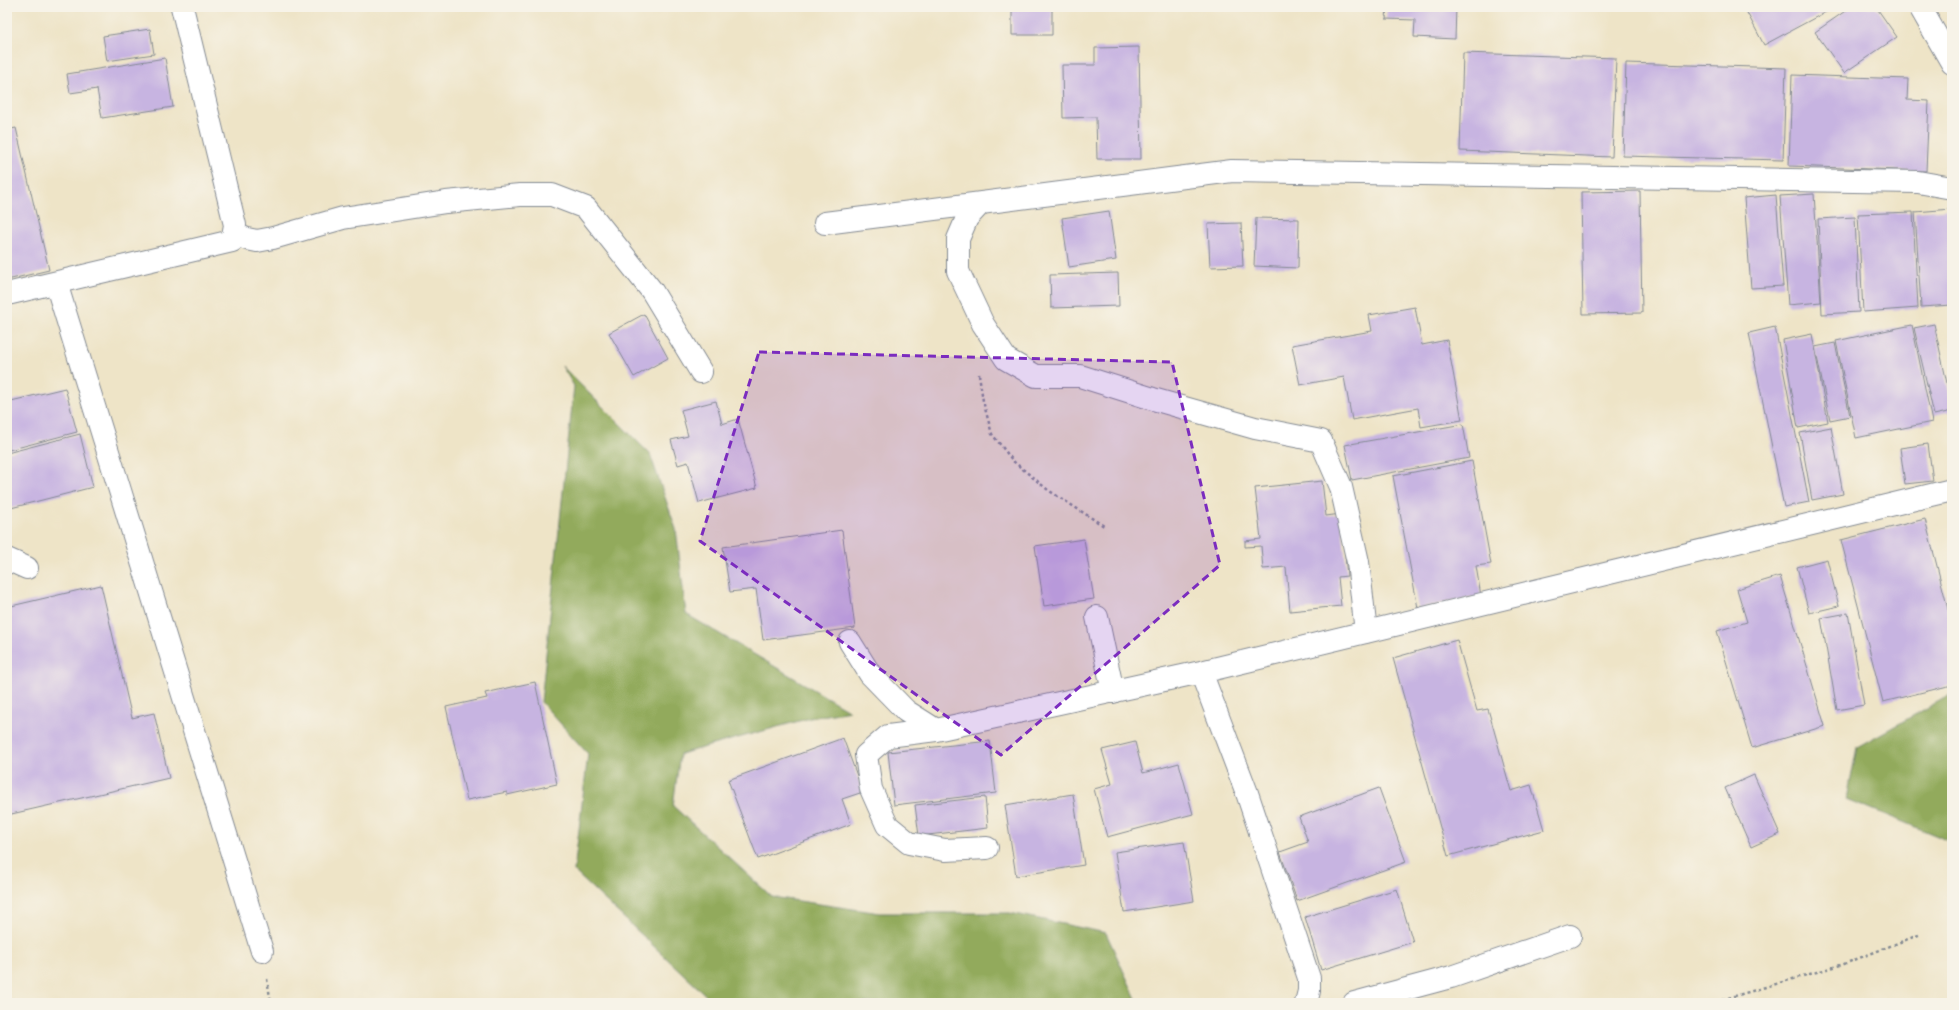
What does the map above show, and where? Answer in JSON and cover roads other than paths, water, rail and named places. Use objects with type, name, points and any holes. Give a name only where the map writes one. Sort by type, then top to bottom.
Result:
[{"type":"street","points":[[7,294],[232,241],[235,226],[182,7]]},
{"type":"street","points":[[1920,7],[1952,63]]},
{"type":"street","points":[[825,223],[1232,171],[1918,182],[1952,188]]},
{"type":"street","points":[[234,234],[257,241],[273,238],[343,218],[446,202],[520,195],[552,195],[586,208],[652,291],[700,372]]},
{"type":"street","points":[[981,203],[967,218],[958,239],[958,271],[983,324],[1006,359],[1036,376],[1080,376],[1153,400],[1255,428],[1321,441],[1341,487],[1358,562],[1366,632]]},
{"type":"street","points":[[56,282],[262,951]]},
{"type":"street","points":[[987,848],[945,850],[909,843],[887,825],[871,789],[866,754],[888,736],[936,730],[1201,672],[1952,490]]},
{"type":"street","points":[[7,559],[27,568]]},
{"type":"street","points":[[1096,617],[1113,692]]},
{"type":"street","points":[[850,642],[870,674],[906,712],[936,730]]},
{"type":"street","points":[[1201,672],[1247,793],[1309,978],[1309,991],[1306,1003]]},
{"type":"street","points":[[1354,1003],[1451,977],[1570,936]]}]
